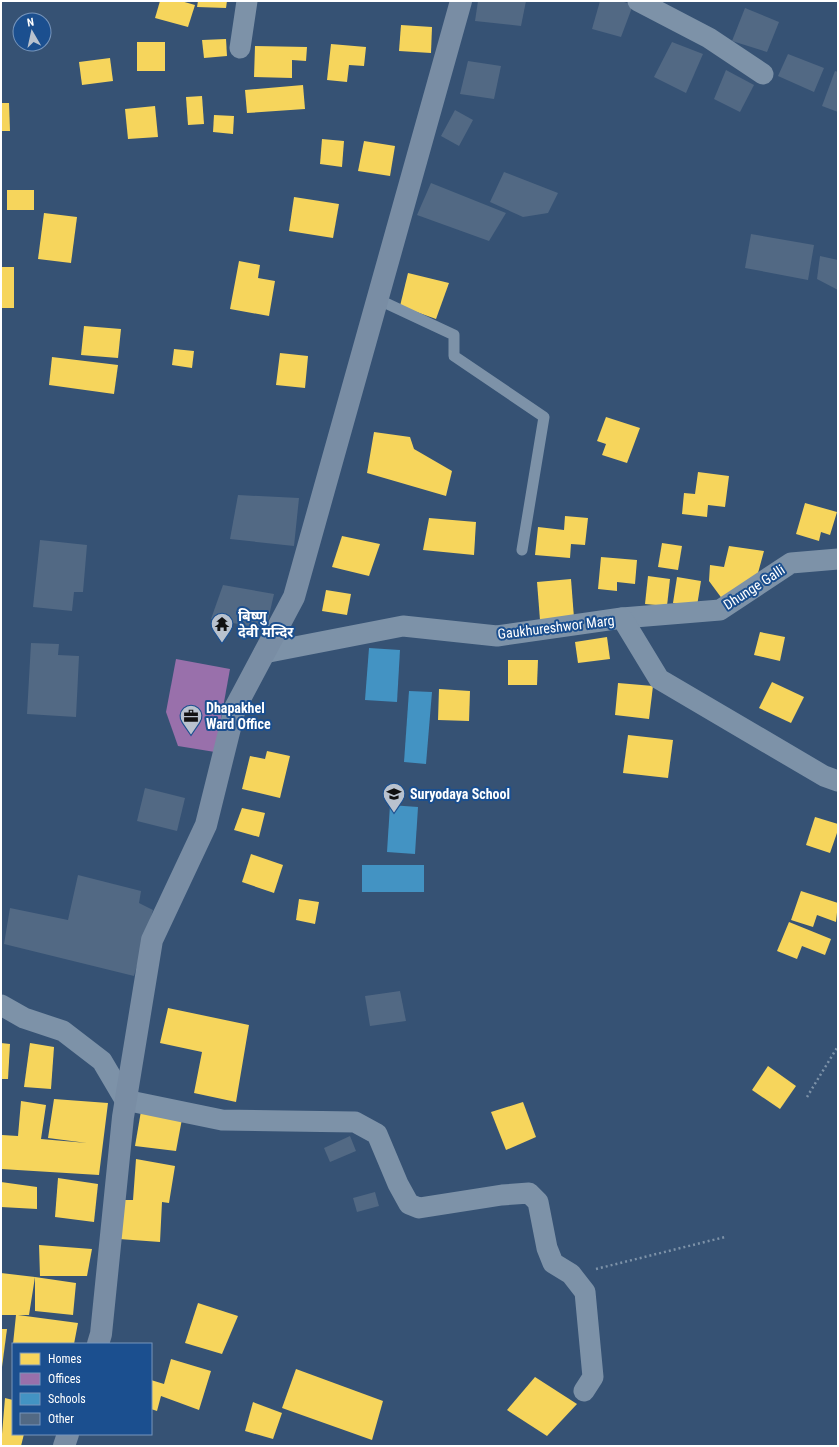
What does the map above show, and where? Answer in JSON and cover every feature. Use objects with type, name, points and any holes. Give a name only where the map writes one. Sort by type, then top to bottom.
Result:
[{"type":"main road","points":[[98,1343],[101,1334],[125,1100],[152,940],[206,825],[235,708],[294,597],[461,1]]},
{"type":"main road","points":[[64,1446],[68,1435]]},
{"type":"street","points":[[240,48],[247,1]]},
{"type":"street","points":[[638,1],[708,38],[763,74]]},
{"type":"street","name":"Dhunge Galli","points":[[622,618],[720,610],[791,563],[838,559]]},
{"type":"street","name":"Gaukhureshwor Marg","points":[[264,653],[403,626],[498,636],[622,618],[659,679],[824,776],[838,781]]},
{"type":"street","points":[[1,1005],[24,1018],[63,1031],[102,1061],[125,1100],[222,1120],[355,1122],[377,1134],[398,1184],[409,1204],[419,1208],[502,1195],[529,1193],[538,1202],[547,1248],[553,1263],[571,1274],[585,1292],[593,1377],[584,1391]]},
{"type":"lane","points":[[377,299],[454,335],[454,356],[544,417],[522,550]]},
{"type":"path","points":[[807,1097],[838,1046]]},
{"type":"path","points":[[575,1279],[586,1272],[725,1237]]},
{"type":"building: Homes","points":[[160,1],[181,1],[195,5],[188,27],[155,18]]},
{"type":"building: Homes","points":[[198,1],[227,1],[226,8],[197,7]]},
{"type":"building: Homes","points":[[401,25],[432,27],[431,53],[399,51]]},
{"type":"building: Homes","points":[[226,39],[227,56],[204,58],[202,40]]},
{"type":"building: Homes","points":[[137,42],[165,42],[165,71],[137,71]]},
{"type":"building: Homes","points":[[331,44],[366,47],[364,66],[349,65],[347,82],[327,80]]},
{"type":"building: Homes","points":[[255,46],[307,47],[306,61],[292,60],[292,78],[254,77]]},
{"type":"building: Homes","points":[[110,58],[113,81],[82,85],[79,62]]},
{"type":"building: Homes","points":[[303,85],[305,109],[247,113],[245,90]]},
{"type":"building: Homes","points":[[202,96],[204,124],[188,125],[186,97]]},
{"type":"building: Homes","points":[[1,103],[9,103],[10,131],[1,131]]},
{"type":"building: Homes","points":[[155,106],[158,137],[128,139],[125,109]]},
{"type":"building: Homes","points":[[214,115],[234,116],[233,134],[213,132]]},
{"type":"building: Homes","points":[[322,139],[344,141],[342,167],[320,164]]},
{"type":"building: Homes","points":[[364,141],[395,146],[390,176],[358,171]]},
{"type":"building: Homes","points":[[7,190],[34,190],[34,210],[7,210]]},
{"type":"building: Homes","points":[[294,197],[339,204],[333,238],[289,231]]},
{"type":"building: Homes","points":[[44,213],[77,217],[71,263],[38,259]]},
{"type":"building: Homes","points":[[239,261],[260,265],[258,278],[275,281],[269,316],[230,309]]},
{"type":"building: Homes","points":[[1,267],[14,267],[14,308],[1,308]]},
{"type":"building: Homes","points":[[408,273],[449,283],[436,319],[400,306]]},
{"type":"building: Homes","points":[[84,326],[121,329],[118,358],[81,355]]},
{"type":"building: Homes","points":[[174,349],[194,351],[192,368],[172,365]]},
{"type":"building: Homes","points":[[280,353],[308,356],[305,388],[276,385]]},
{"type":"building: Homes","points":[[52,357],[118,365],[114,394],[49,385]]},
{"type":"building: Homes","points":[[606,417],[640,428],[627,463],[602,455],[606,444],[597,441]]},
{"type":"building: Homes","points":[[374,432],[410,437],[414,449],[452,471],[446,496],[367,473]]},
{"type":"building: Homes","points":[[698,472],[729,476],[725,507],[708,505],[707,517],[682,514],[684,493],[695,494]]},
{"type":"building: Homes","points":[[805,503],[837,512],[830,535],[821,532],[819,541],[796,534]]},
{"type":"building: Homes","points":[[565,516],[588,518],[585,545],[571,544],[570,558],[535,555],[538,527],[564,530]]},
{"type":"building: Homes","points":[[429,518],[476,522],[474,555],[423,550]]},
{"type":"building: Homes","points":[[342,536],[380,544],[369,576],[332,567]]},
{"type":"building: Homes","points":[[662,543],[682,546],[678,570],[658,567]]},
{"type":"building: Homes","points":[[729,546],[764,551],[758,573],[723,600],[709,581],[710,565],[724,567]]},
{"type":"building: Homes","points":[[601,557],[637,560],[635,584],[617,582],[617,591],[598,589]]},
{"type":"building: Homes","points":[[648,576],[670,579],[667,606],[645,604]]},
{"type":"building: Homes","points":[[677,577],[701,581],[697,606],[673,603]]},
{"type":"building: Homes","points":[[571,579],[574,618],[540,620],[537,582]]},
{"type":"building: Homes","points":[[326,590],[351,594],[347,615],[322,611]]},
{"type":"building: Homes","points":[[760,632],[785,637],[780,661],[754,655]]},
{"type":"building: Homes","points":[[607,637],[610,659],[578,663],[575,642]]},
{"type":"building: Homes","points":[[508,660],[538,660],[537,685],[508,685]]},
{"type":"building: Homes","points":[[772,682],[804,697],[791,723],[759,708]]},
{"type":"building: Homes","points":[[618,683],[653,686],[649,719],[615,715]]},
{"type":"building: Homes","points":[[439,689],[470,691],[469,721],[438,720]]},
{"type":"building: Homes","points":[[628,735],[673,740],[668,778],[623,773]]},
{"type":"building: Homes","points":[[267,751],[290,756],[280,798],[242,789],[250,756],[265,759]]},
{"type":"building: Homes","points":[[242,808],[265,813],[259,837],[234,830]]},
{"type":"building: Homes","points":[[815,817],[838,824],[838,830],[830,853],[806,845]]},
{"type":"building: Homes","points":[[251,854],[283,865],[274,893],[242,882]]},
{"type":"building: Homes","points":[[801,891],[838,903],[836,922],[817,915],[813,927],[791,920]]},
{"type":"building: Homes","points":[[299,899],[319,902],[315,924],[296,920]]},
{"type":"building: Homes","points":[[789,922],[831,939],[825,955],[802,946],[797,959],[777,951]]},
{"type":"building: Homes","points":[[168,1008],[249,1025],[236,1102],[194,1093],[202,1052],[160,1043]]},
{"type":"building: Homes","points":[[1,1043],[10,1044],[8,1079],[1,1079]]},
{"type":"building: Homes","points":[[30,1043],[54,1047],[51,1089],[24,1087]]},
{"type":"building: Homes","points":[[768,1066],[796,1086],[780,1109],[752,1090]]},
{"type":"building: Homes","points":[[54,1099],[108,1103],[99,1175],[1,1169],[2,1135],[18,1136],[21,1101],[46,1105],[41,1139],[87,1143],[48,1138]]},
{"type":"building: Homes","points":[[523,1102],[536,1137],[506,1150],[491,1112]]},
{"type":"building: Homes","points":[[141,1111],[182,1119],[176,1151],[135,1146]]},
{"type":"building: Homes","points":[[136,1159],[175,1166],[169,1203],[162,1202],[160,1242],[119,1239],[122,1200],[133,1200]]},
{"type":"building: Homes","points":[[58,1178],[98,1184],[94,1222],[55,1217]]},
{"type":"building: Homes","points":[[1,1182],[37,1187],[37,1209],[1,1207]]},
{"type":"building: Homes","points":[[39,1245],[92,1249],[87,1276],[40,1276]]},
{"type":"building: Homes","points":[[1,1273],[35,1277],[29,1315],[18,1315],[78,1323],[74,1343],[13,1343],[16,1315],[1,1315]]},
{"type":"building: Homes","points":[[35,1277],[76,1283],[73,1315],[35,1311]]},
{"type":"building: Homes","points":[[198,1303],[238,1316],[222,1354],[185,1343]]},
{"type":"building: Homes","points":[[1,1329],[7,1329],[2,1367],[1,1367]]},
{"type":"building: Homes","points":[[171,1359],[211,1371],[199,1410],[161,1396],[157,1411],[152,1409],[152,1380],[164,1384]]},
{"type":"building: Homes","points":[[296,1369],[383,1401],[372,1440],[282,1408]]},
{"type":"building: Homes","points":[[535,1377],[577,1404],[547,1436],[507,1410]]},
{"type":"building: Homes","points":[[5,1398],[12,1400],[12,1435],[24,1435],[21,1446],[1,1446]]},
{"type":"building: Homes","points":[[253,1402],[282,1413],[273,1439],[245,1431]]},
{"type":"building: Offices","points":[[176,659],[230,669],[215,752],[178,746],[166,712]]},
{"type":"building: Schools","points":[[369,648],[400,650],[397,702],[365,700]]},
{"type":"building: Schools","points":[[409,691],[432,692],[426,764],[404,762]]},
{"type":"building: Schools","points":[[390,805],[418,807],[415,854],[387,852]]},
{"type":"building: Schools","points":[[362,865],[424,865],[424,892],[362,892]]},
{"type":"building: Other","points":[[478,1],[526,1],[521,26],[475,21]]},
{"type":"building: Other","points":[[600,1],[621,1],[633,5],[621,37],[592,29]]},
{"type":"building: Other","points":[[745,8],[779,22],[767,52],[732,41]]},
{"type":"building: Other","points":[[672,42],[703,54],[686,93],[654,77]]},
{"type":"building: Other","points":[[788,54],[824,68],[814,92],[778,76]]},
{"type":"building: Other","points":[[468,61],[501,66],[494,99],[460,94]]},
{"type":"building: Other","points":[[726,70],[754,85],[740,112],[714,99]]},
{"type":"building: Other","points":[[835,71],[838,72],[838,112],[822,106]]},
{"type":"building: Other","points":[[455,110],[473,120],[459,146],[441,136]]},
{"type":"building: Other","points":[[504,172],[558,193],[548,213],[523,217],[490,202]]},
{"type":"building: Other","points":[[431,183],[506,213],[489,241],[417,215]]},
{"type":"building: Other","points":[[751,234],[814,245],[808,280],[745,268]]},
{"type":"building: Other","points":[[820,256],[838,260],[838,290],[817,279]]},
{"type":"building: Other","points":[[238,495],[299,498],[294,546],[230,539]]},
{"type":"building: Other","points":[[40,540],[87,545],[83,592],[74,592],[72,611],[33,607]]},
{"type":"building: Other","points":[[223,585],[274,594],[266,629],[211,619]]},
{"type":"building: Other","points":[[31,643],[59,644],[58,655],[79,656],[76,717],[27,714]]},
{"type":"building: Other","points":[[145,788],[185,798],[177,831],[137,821]]},
{"type":"building: Other","points":[[78,875],[141,891],[139,903],[153,910],[134,976],[4,944],[10,908],[68,920]]},
{"type":"building: Other","points":[[400,991],[406,1021],[370,1026],[365,996]]},
{"type":"building: Other","points":[[350,1136],[356,1151],[330,1162],[324,1148]]},
{"type":"building: Other","points":[[375,1192],[379,1206],[357,1212],[353,1198]]},
{"type":"place","name":"बिष्णु देवी मन्दिर","points":[[222,644]]},
{"type":"place","name":"Dhapakhel Ward Office","points":[[191,736]]},
{"type":"place","name":"Suryodaya School","points":[[394,814]]}]
